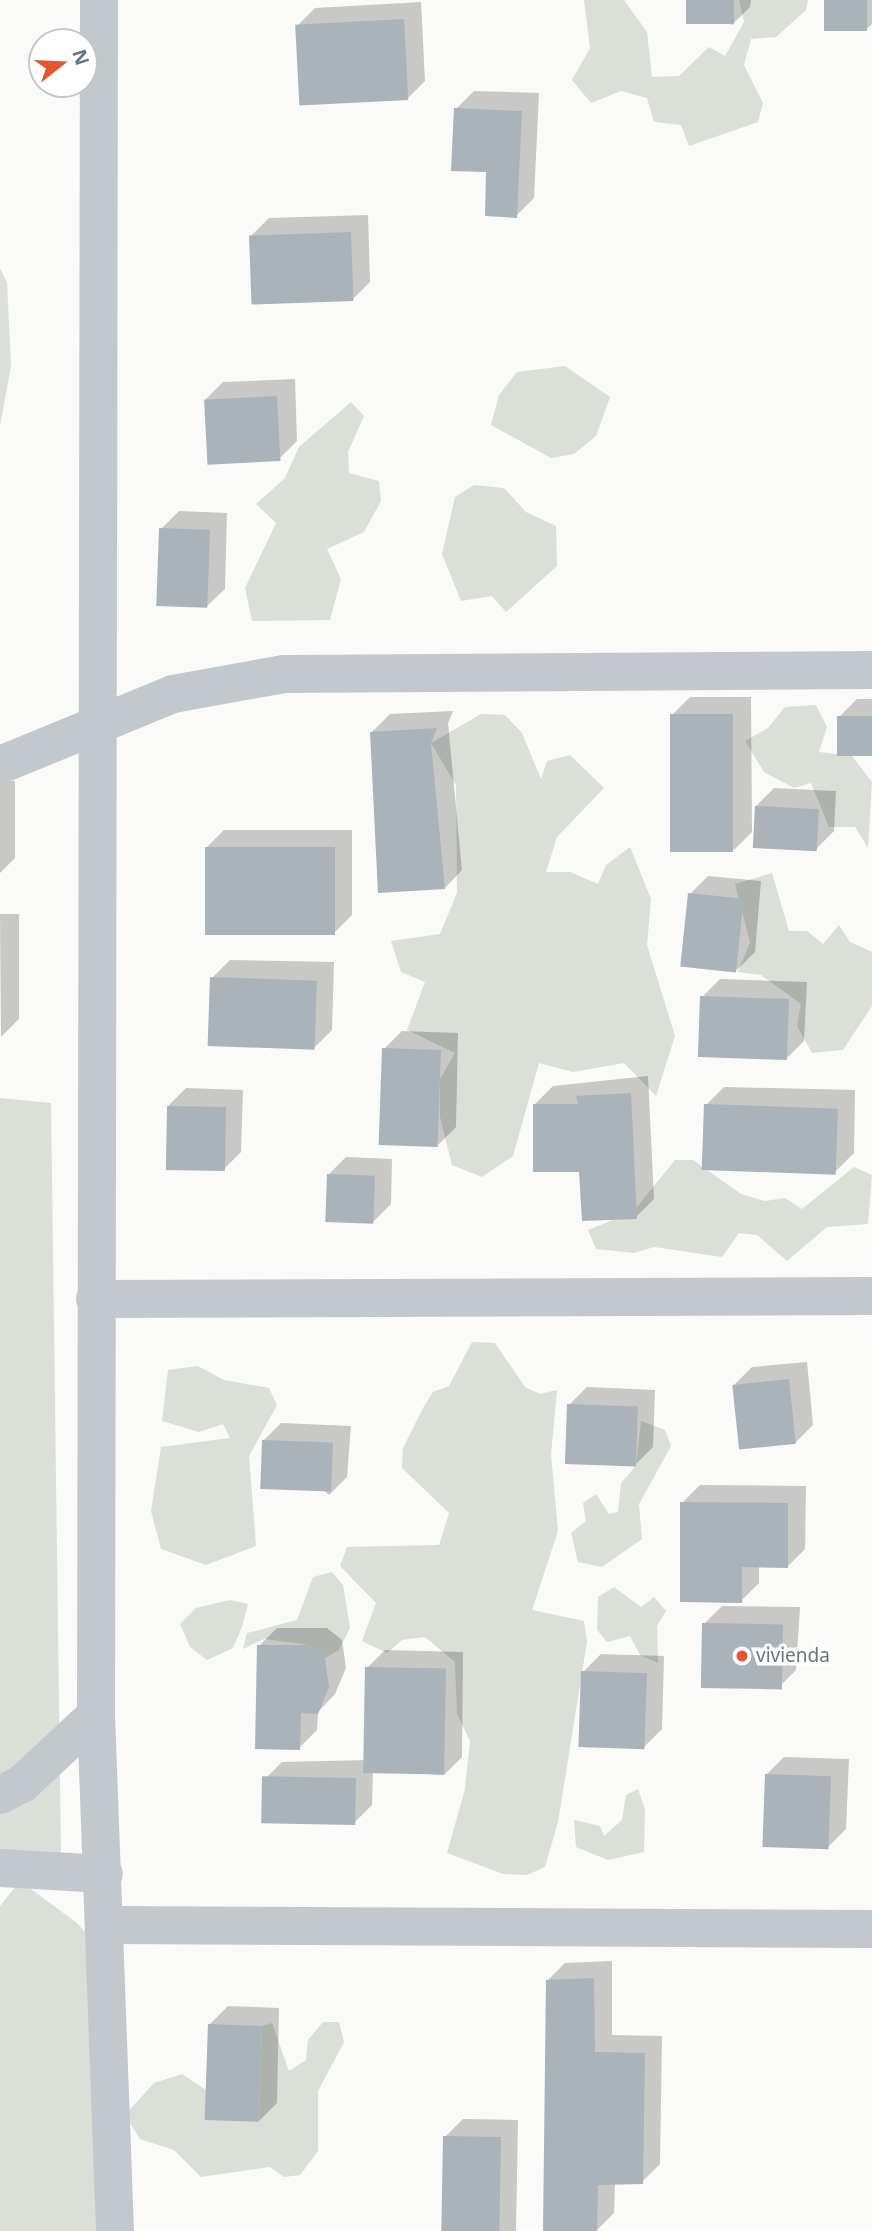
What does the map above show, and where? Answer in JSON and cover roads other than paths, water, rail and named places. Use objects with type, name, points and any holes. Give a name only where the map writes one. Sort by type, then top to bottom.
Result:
[{"type":"street","points":[[99,0],[94,1299],[96,1715],[108,1925],[115,2231]]},
{"type":"street","points":[[0,765],[96,728],[173,694],[284,674],[872,670]]},
{"type":"street","points":[[94,1299],[872,1297]]},
{"type":"street","points":[[0,1795],[22,1784],[96,1715]]},
{"type":"street","points":[[0,1868],[104,1874]]},
{"type":"street","points":[[108,1925],[872,1928]]},
{"type":"place","name":"vivienda","points":[[742,1656]]}]
